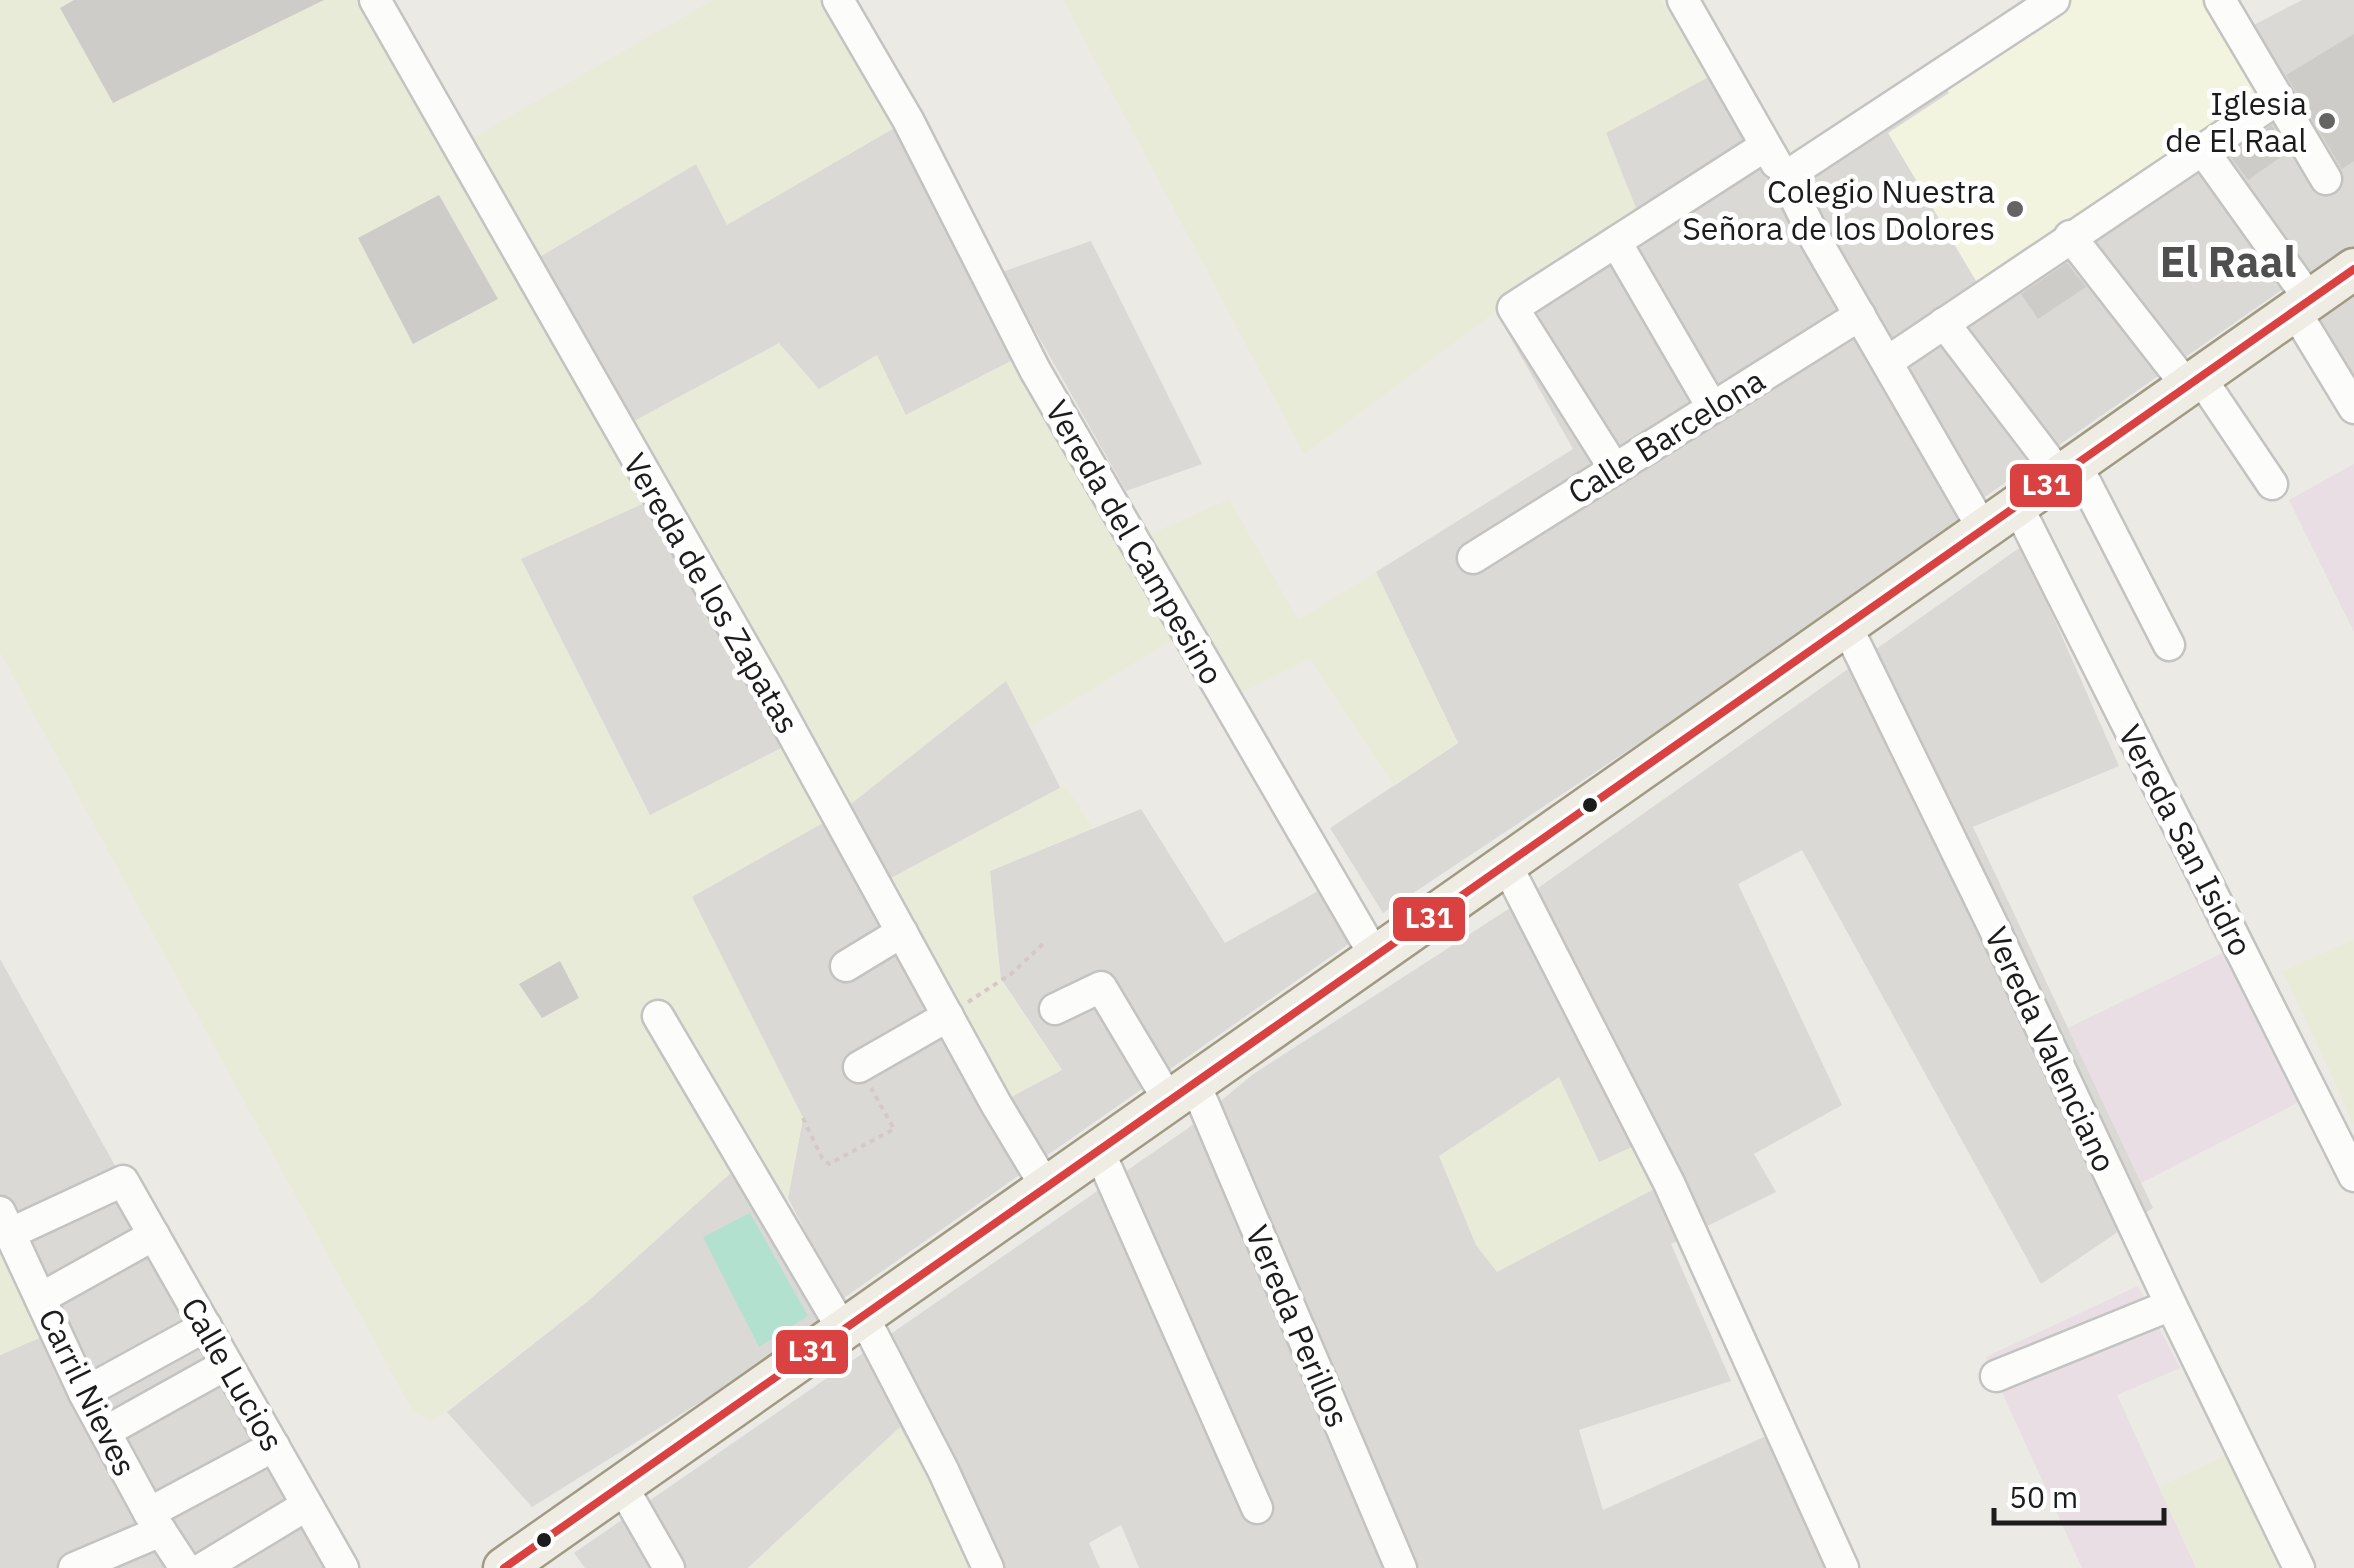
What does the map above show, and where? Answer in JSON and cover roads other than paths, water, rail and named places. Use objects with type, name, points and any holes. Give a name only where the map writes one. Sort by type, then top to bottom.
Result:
[{"type":"main road","points":[[504,1568],[2354,270]]},
{"type":"street","name":"Vereda de los Zapatas","points":[[375,0],[767,687],[1046,1188]]},
{"type":"street","name":"Vereda del Campesino","points":[[838,0],[908,120],[1035,370],[1375,956]]},
{"type":"street","points":[[1683,0],[1983,529]]},
{"type":"street","points":[[1786,178],[2054,0]]},
{"type":"street","points":[[2220,0],[2326,178]]},
{"type":"street","points":[[1887,362],[2278,99]]},
{"type":"street","points":[[1614,468],[1514,308],[1765,146]]},
{"type":"street","points":[[2202,149],[2303,305],[2354,408]]},
{"type":"street","points":[[2070,236],[2194,382],[2272,484]]},
{"type":"street","points":[[1616,242],[1712,407]]},
{"type":"street","name":"Calle Barcelona","points":[[1473,558],[1860,316]]},
{"type":"street","points":[[1944,322],[2068,469],[2169,645]]},
{"type":"street","name":"Vereda San Isidro","points":[[2017,505],[2354,1176]]},
{"type":"street","name":"Vereda Valenciano","points":[[1846,625],[2299,1568]]},
{"type":"street","points":[[1507,866],[1669,1183],[1844,1568]]},
{"type":"street","points":[[846,966],[902,932]]},
{"type":"street","name":"Vereda Perillos","points":[[1055,1009],[1100,987],[1182,1092],[1401,1568]]},
{"type":"street","points":[[658,1016],[943,1470],[988,1568]]},
{"type":"street","points":[[858,1067],[948,1016]]},
{"type":"street","points":[[1098,1152],[1256,1508]]},
{"type":"street","name":"Calle Lucios","points":[[6,1222],[123,1181],[340,1567]]},
{"type":"street","name":"Carril Nieves","points":[[6,1222],[84,1393],[185,1568]]},
{"type":"street","points":[[42,1298],[154,1235]]},
{"type":"street","points":[[1996,1376],[2171,1305]]},
{"type":"street","points":[[84,1393],[206,1326]]},
{"type":"street","points":[[105,1432],[227,1364]]},
{"type":"street","points":[[74,1568],[274,1446]]},
{"type":"street","points":[[622,1486],[670,1568]]},
{"type":"street","points":[[202,1568],[307,1505]]},
{"type":"place","name":"Iglesia de El Raal","points":[[2327,121]]},
{"type":"place","name":"Colegio Nuestra Señora de los Dolores","points":[[2015,209]]},
{"type":"district","name":"El Raal","points":[[2228,261]]}]
